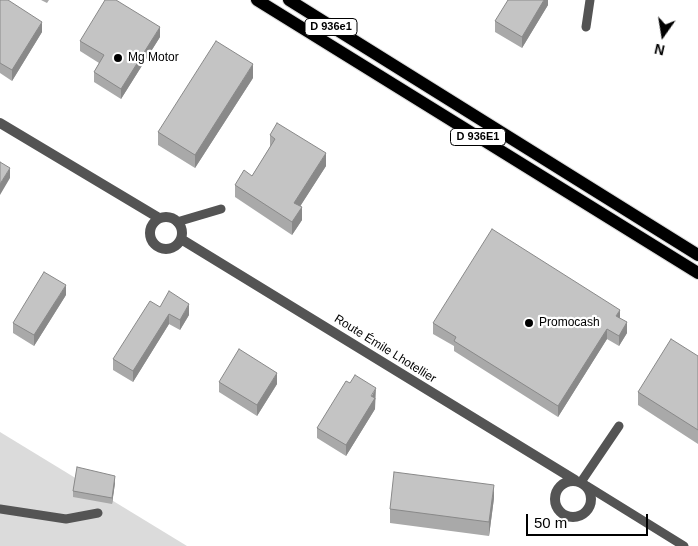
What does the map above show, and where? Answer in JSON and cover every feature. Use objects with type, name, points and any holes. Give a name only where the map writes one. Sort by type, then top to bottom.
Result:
[{"type":"main road","name":"D 936E1","points":[[257,0],[698,273]]},
{"type":"main road","name":"D 936e1","points":[[289,0],[374,54]]},
{"type":"main road","name":"D 936E1","points":[[374,54],[698,255]]},
{"type":"street","points":[[0,122],[159,218],[172,217],[182,227],[181,239],[174,248],[162,249],[151,241],[150,229],[159,218]]},
{"type":"street","name":"Route Émile Lhotellier","points":[[181,239],[581,483]]},
{"type":"lane","points":[[586,27],[590,0]]},
{"type":"lane","points":[[177,222],[221,209]]},
{"type":"lane","points":[[619,426],[581,483],[684,546]]},
{"type":"lane","points":[[0,510],[66,519],[98,514]]},
{"type":"shaded area","points":[[0,432],[187,546],[0,546]]},
{"type":"building","points":[[0,0],[8,0],[42,22],[12,70],[0,63]]},
{"type":"building","points":[[105,0],[116,0],[160,27],[121,89],[94,72],[104,55],[80,41]]},
{"type":"building","points":[[508,0],[544,0],[522,37],[495,21]]},
{"type":"building","points":[[216,41],[253,64],[195,155],[158,132]]},
{"type":"building","points":[[277,123],[326,153],[294,203],[302,207],[292,222],[235,185],[244,170],[252,176],[275,139],[270,135]]},
{"type":"building","points":[[0,162],[10,168],[0,184]]},
{"type":"building","name":"Promocash","points":[[492,229],[620,310],[616,316],[627,322],[619,336],[607,329],[558,406],[454,341],[456,337],[433,323]]},
{"type":"building","points":[[44,272],[66,285],[34,335],[13,323]]},
{"type":"building","points":[[169,291],[189,304],[180,320],[169,314],[133,371],[113,359],[150,301],[160,307]]},
{"type":"building","points":[[671,339],[698,356],[698,430],[638,392]]},
{"type":"building","points":[[239,349],[277,373],[257,405],[219,382]]},
{"type":"building","points":[[355,375],[376,388],[371,396],[375,398],[346,445],[317,428],[346,381],[350,383]]},
{"type":"building","points":[[77,467],[115,476],[112,498],[73,491]]},
{"type":"building","points":[[394,472],[494,485],[489,522],[390,509]]},
{"type":"place","name":"Mg Motor","points":[[118,58]]},
{"type":"place","name":"Promocash","points":[[529,323]]}]
